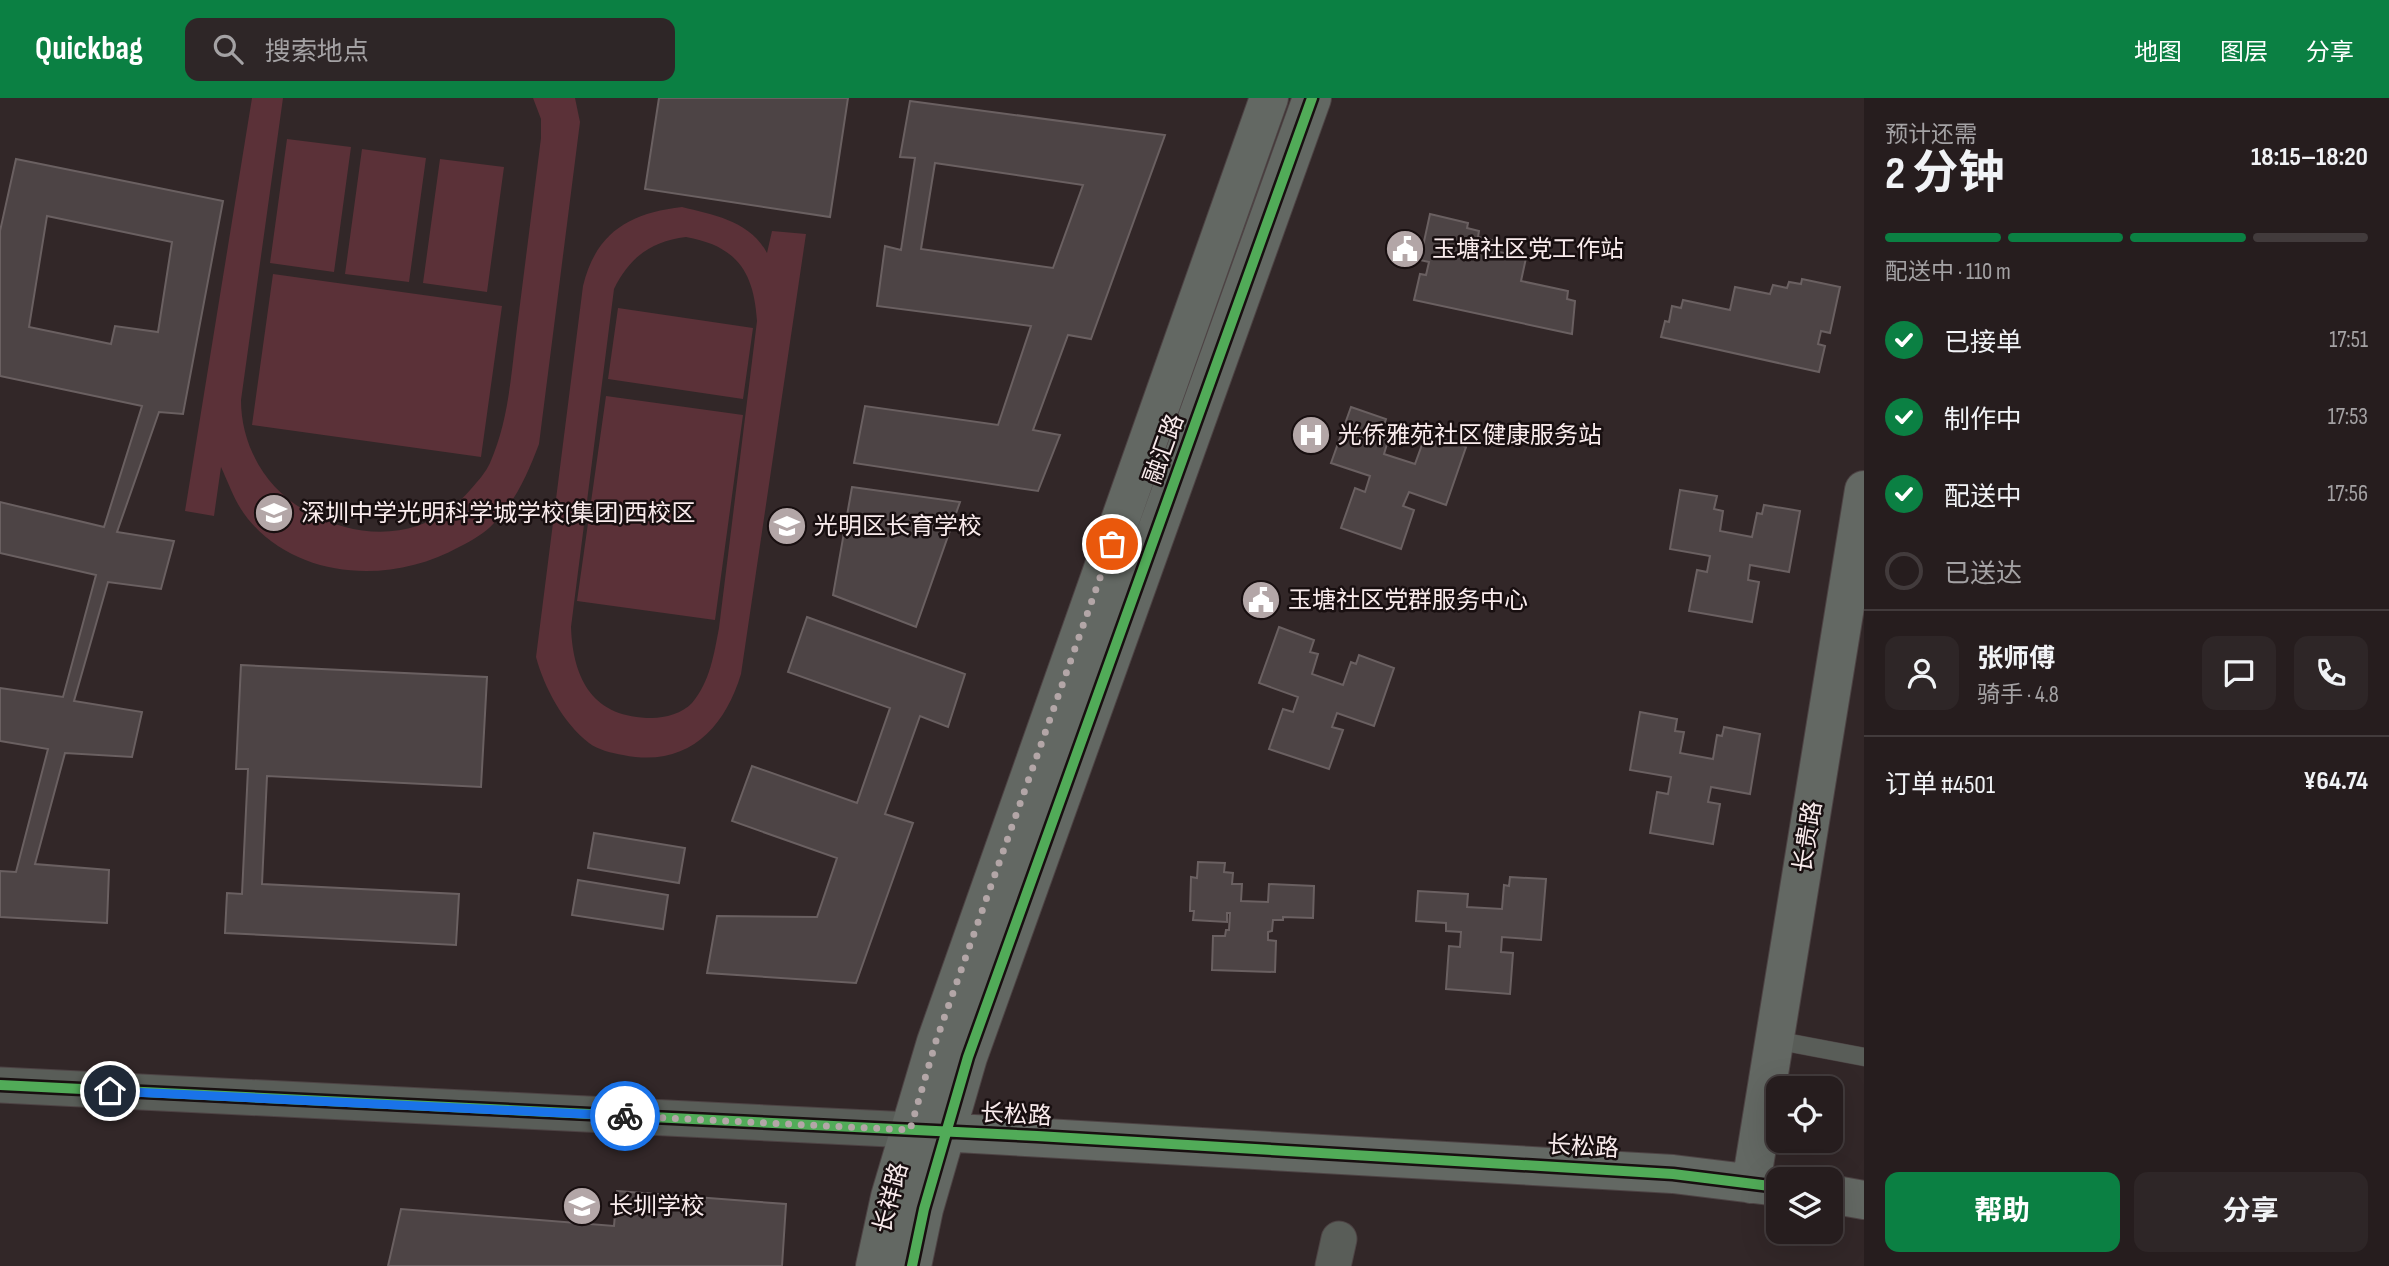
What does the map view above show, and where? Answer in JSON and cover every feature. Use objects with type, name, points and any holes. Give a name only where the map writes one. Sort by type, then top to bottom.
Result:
[{"type":"street","name":"融汇路","points":[[928,1131],[936,1041],[1269,98]]},
{"type":"street","name":"融汇路","points":[[928,1131],[968,1057],[1312,98]]},
{"type":"street","name":"长贵路","points":[[1765,1186],[1774,1040],[1864,490]]},
{"type":"street","name":"长松路","points":[[0,1085],[928,1131],[1673,1174],[1765,1186]]},
{"type":"street","name":"长祥路","points":[[875,1266],[890,1197],[928,1131]]},
{"type":"street","points":[[912,1266],[924,1209],[928,1131]]},
{"type":"street","points":[[1843,1196],[1864,1200]]},
{"type":"lane","points":[[1774,1040],[1864,1057]]},
{"type":"shaded area","points":[[252,98],[283,98],[241,400],[246,434],[251,450],[268,479],[293,503],[330,522],[373,532],[395,531],[435,518],[454,506],[471,489],[490,463],[508,397],[541,138],[541,119],[533,98],[575,98],[580,122],[539,444],[521,486],[494,523],[473,539],[433,559],[377,571],[320,565],[293,555],[269,540],[243,513],[221,467],[214,516],[185,511]]},
{"type":"shaded area","points":[[287,139],[351,147],[334,272],[270,263]]},
{"type":"shaded area","points":[[362,149],[426,158],[409,282],[345,274]]},
{"type":"shaded area","points":[[440,159],[504,167],[487,292],[423,283]]},
{"type":"shaded area","points":[[682,207],[730,221],[751,233],[767,253],[772,231],[806,234],[741,674],[734,694],[713,728],[684,750],[666,756],[645,758],[601,749],[580,735],[556,704],[536,657],[583,286],[589,267],[606,239],[631,220]],"holes":[[[686,237],[718,247],[740,264],[752,288],[757,321],[719,628],[707,677],[692,703],[684,710],[668,716],[632,716],[615,711],[590,693],[576,664],[571,627],[614,289],[634,260],[652,247]]]},
{"type":"shaded area","points":[[273,274],[502,306],[481,457],[252,425]]},
{"type":"shaded area","points":[[618,308],[753,328],[743,399],[608,379]]},
{"type":"shaded area","points":[[606,396],[743,415],[715,620],[577,601]]},
{"type":"building","points":[[659,98],[848,98],[830,217],[645,189]]},
{"type":"building","points":[[910,101],[1165,135],[1091,339],[1068,335],[1033,430],[1060,435],[1038,491],[854,463],[865,406],[998,425],[1031,326],[877,306],[885,246],[901,250],[915,158],[900,157]],"holes":[[[935,163],[1083,185],[1053,268],[921,249]]]},
{"type":"building","points":[[16,159],[223,201],[183,414],[159,412],[117,532],[174,541],[161,589],[108,582],[74,701],[142,712],[132,757],[65,753],[35,864],[109,870],[107,923],[0,917],[0,871],[16,872],[48,749],[0,741],[0,688],[63,697],[96,575],[0,553],[0,502],[104,527],[142,406],[0,376],[0,231]],"holes":[[[47,216],[172,242],[158,332],[115,326],[111,344],[29,327]]]},
{"type":"building","points":[[1430,214],[1468,223],[1467,228],[1479,231],[1478,237],[1492,240],[1491,250],[1526,258],[1521,281],[1568,291],[1567,299],[1575,301],[1572,334],[1414,300],[1420,274],[1426,275],[1429,262],[1420,260]]},
{"type":"building","points":[[1802,279],[1840,287],[1830,333],[1821,331],[1818,344],[1825,346],[1819,372],[1661,337],[1665,321],[1669,322],[1672,306],[1681,308],[1683,300],[1730,310],[1735,287],[1770,294],[1773,285],[1787,288],[1789,282],[1801,284]]},
{"type":"building","points":[[1351,407],[1386,419],[1382,431],[1390,434],[1384,454],[1415,464],[1423,442],[1428,443],[1431,435],[1466,447],[1446,505],[1409,492],[1403,506],[1414,510],[1401,549],[1341,528],[1355,488],[1365,492],[1370,476],[1331,463]]},
{"type":"building","points":[[852,487],[960,502],[916,627],[833,595]]},
{"type":"building","points":[[1680,490],[1717,496],[1714,509],[1723,511],[1720,531],[1752,537],[1757,513],[1762,514],[1764,505],[1800,511],[1789,572],[1750,565],[1748,580],[1759,582],[1752,622],[1689,611],[1697,570],[1707,572],[1710,556],[1670,549]]},
{"type":"building","points":[[807,617],[965,674],[948,727],[920,716],[885,814],[913,823],[856,983],[707,973],[717,916],[817,917],[837,858],[732,821],[752,766],[857,803],[890,708],[788,672]]},
{"type":"building","points":[[1279,627],[1314,640],[1310,652],[1318,654],[1312,674],[1343,685],[1351,662],[1356,664],[1359,655],[1394,668],[1374,726],[1337,713],[1332,727],[1343,730],[1329,769],[1269,749],[1283,709],[1293,712],[1298,697],[1259,683]]},
{"type":"building","points":[[241,665],[487,677],[481,787],[267,776],[262,884],[459,894],[456,945],[225,933],[227,893],[242,894],[248,769],[236,769]]},
{"type":"building","points":[[1640,712],[1677,719],[1675,731],[1684,732],[1680,753],[1713,759],[1717,735],[1722,736],[1724,727],[1760,734],[1750,794],[1711,787],[1708,802],[1720,804],[1713,844],[1650,833],[1657,792],[1668,794],[1671,777],[1630,770]]},
{"type":"building","points":[[594,833],[685,848],[679,883],[588,868]]},
{"type":"building","points":[[1198,862],[1225,863],[1224,872],[1233,873],[1232,884],[1242,884],[1241,901],[1268,902],[1269,884],[1314,886],[1313,918],[1283,917],[1283,920],[1273,920],[1268,940],[1276,941],[1275,972],[1212,970],[1213,936],[1225,936],[1226,930],[1229,930],[1230,913],[1227,913],[1227,922],[1193,920],[1194,911],[1190,911],[1191,877],[1197,878]]},
{"type":"building","points":[[1510,877],[1546,879],[1541,940],[1502,937],[1501,952],[1513,953],[1510,994],[1446,989],[1449,946],[1460,947],[1461,932],[1446,931],[1446,923],[1416,921],[1418,891],[1468,894],[1467,907],[1502,909],[1504,885],[1509,886]]},
{"type":"building","points":[[578,880],[668,895],[663,929],[572,915]]},
{"type":"building","points":[[617,1191],[786,1204],[782,1266],[388,1266],[401,1209],[614,1226]]},
{"type":"cycle path","points":[[912,1266],[924,1209],[968,1057],[1312,98]]},
{"type":"cycle path","points":[[0,1085],[1037,1136],[1673,1174],[1766,1186]]},
{"type":"way so far","points":[[625,1116],[910,1130],[936,1041],[1112,544]]},
{"type":"place","name":"玉塘社区党工作站","points":[[1405,249]]},
{"type":"place","name":"光侨雅苑社区健康服务站","points":[[1311,435]]},
{"type":"place","name":"深圳中学光明科学城学校(集团)西校区","points":[[274,513]]},
{"type":"place","name":"光明区长育学校","points":[[787,526]]},
{"type":"place","name":"玉塘社区党群服务中心","points":[[1261,600]]},
{"type":"place","name":"长圳学校","points":[[582,1206]]},
{"type":"route","points":[[110,1091],[625,1116]]}]
